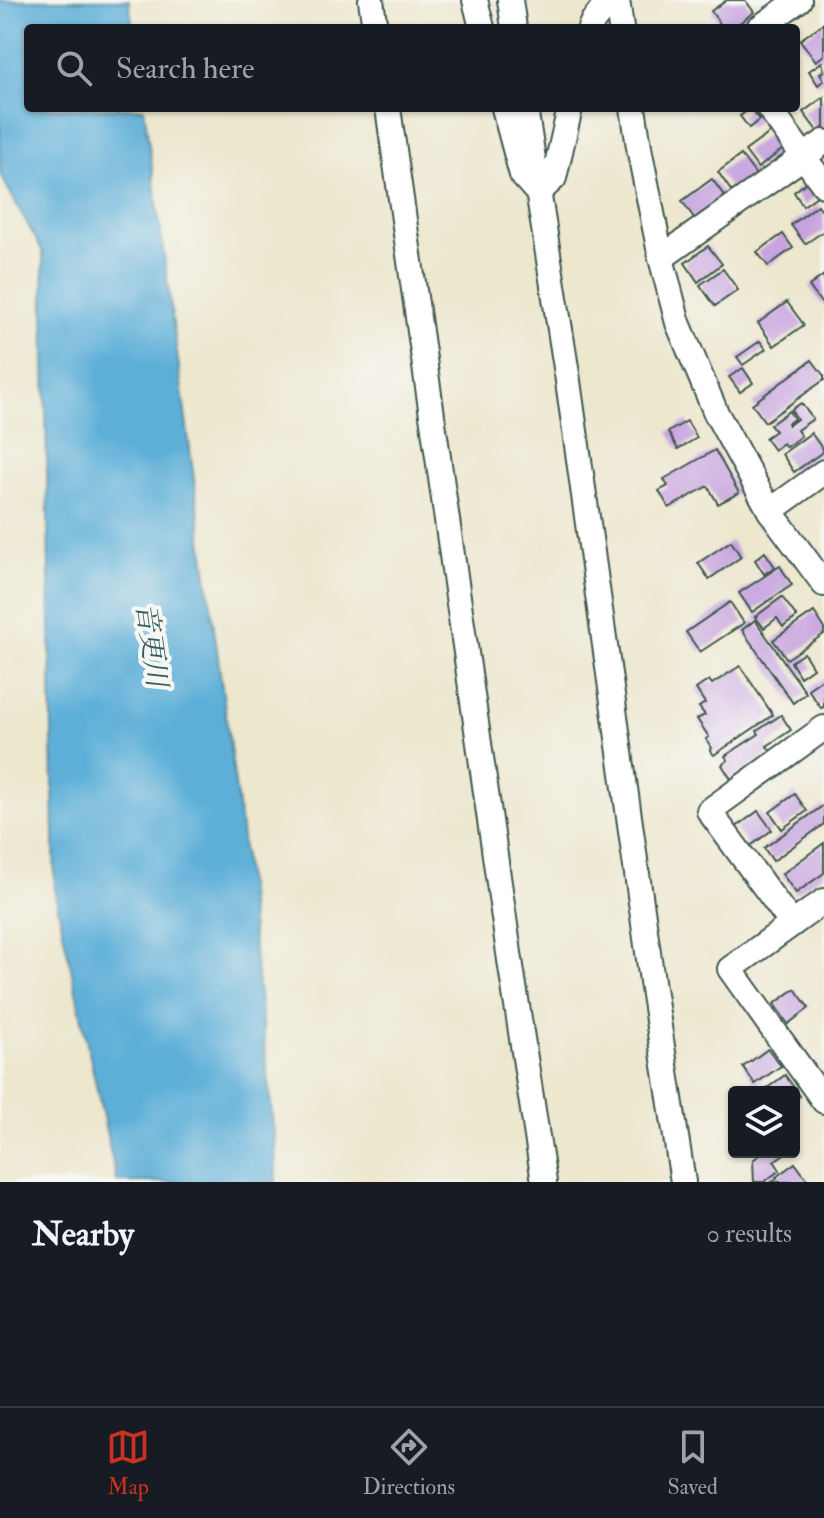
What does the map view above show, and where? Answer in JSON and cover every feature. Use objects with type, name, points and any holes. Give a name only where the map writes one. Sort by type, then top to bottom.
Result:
[{"type":"street","points":[[371,0],[374,24]]},
{"type":"street","points":[[475,0],[481,24]]},
{"type":"street","points":[[510,0],[513,24]]},
{"type":"street","points":[[592,24],[610,0]]},
{"type":"street","points":[[617,0],[620,24]]},
{"type":"street","points":[[765,24],[799,0]]},
{"type":"street","points":[[389,112],[544,1182]]},
{"type":"street","points":[[505,112],[522,175],[538,193]]},
{"type":"street","points":[[526,112],[569,390],[683,1182]]},
{"type":"street","points":[[538,193],[554,178],[569,112]]},
{"type":"street","points":[[634,112],[661,258],[678,323],[716,413],[770,511],[824,584]]},
{"type":"street","points":[[773,112],[814,150],[824,185]]},
{"type":"street","points":[[661,258],[814,150]]},
{"type":"street","points":[[770,511],[824,472]]},
{"type":"street","points":[[792,924],[709,811],[824,728]]},
{"type":"street","points":[[824,901],[730,969],[824,1101]]},
{"type":"water","name":"音更川","points":[[0,0],[129,0],[132,24],[24,24],[24,112],[145,112],[240,821],[275,1143],[276,1182],[117,1182],[55,894],[43,252],[0,174]]},
{"type":"building","points":[[727,0],[745,0],[754,12],[738,24],[720,24],[711,11]]},
{"type":"building","points":[[824,23],[824,55],[816,61],[800,40]]},
{"type":"building","points":[[822,62],[824,71],[820,73],[824,80],[818,85],[809,71]]},
{"type":"building","points":[[824,97],[824,127],[818,132],[803,112]]},
{"type":"building","points":[[754,112],[759,120],[749,128],[740,116]]},
{"type":"building","points":[[771,132],[783,149],[758,168],[745,151]]},
{"type":"building","points":[[741,155],[756,175],[732,192],[718,172]]},
{"type":"building","points":[[712,179],[725,197],[695,219],[682,201]]},
{"type":"building","points":[[807,182],[817,196],[803,206],[794,192]]},
{"type":"building","points":[[818,205],[824,213],[824,231],[805,244],[791,225]]},
{"type":"building","points":[[783,234],[793,248],[768,266],[757,252]]},
{"type":"building","points":[[708,246],[722,264],[698,282],[685,263]]},
{"type":"building","points":[[723,269],[738,290],[715,306],[700,285]]},
{"type":"building","points":[[824,275],[824,307],[809,286]]},
{"type":"building","points":[[787,302],[804,325],[774,346],[758,323]]},
{"type":"building","points":[[760,341],[766,349],[743,365],[737,357]]},
{"type":"building","points":[[812,360],[824,380],[765,422],[752,404]]},
{"type":"building","points":[[743,368],[753,383],[740,392],[729,377]]},
{"type":"building","points":[[801,403],[813,419],[797,430],[801,436],[786,447],[783,443],[774,450],[765,438],[775,431],[770,425],[789,411],[794,419],[789,425],[797,419],[791,410]]},
{"type":"building","points":[[687,421],[697,438],[678,449],[668,432]]},
{"type":"building","points":[[811,433],[824,451],[794,472],[782,454]]},
{"type":"building","points":[[715,450],[739,493],[718,504],[708,486],[669,508],[659,491],[668,486],[664,479]]},
{"type":"building","points":[[731,541],[741,557],[709,579],[698,563]]},
{"type":"building","points":[[765,552],[775,567],[764,574],[755,560]]},
{"type":"building","points":[[780,566],[792,585],[752,612],[739,593]]},
{"type":"building","points":[[782,597],[797,617],[783,627],[777,618],[764,628],[755,617]]},
{"type":"building","points":[[730,602],[744,623],[700,652],[686,632]]},
{"type":"building","points":[[814,612],[824,627],[824,634],[787,659],[773,640]]},
{"type":"building","points":[[755,620],[806,693],[793,703],[742,630]]},
{"type":"building","points":[[804,653],[813,668],[800,677],[791,662]]},
{"type":"building","points":[[740,666],[773,715],[714,755],[706,739],[709,737],[697,719],[705,715],[699,707],[705,703],[696,689],[709,680],[712,684]]},
{"type":"building","points":[[824,678],[824,707],[821,708],[808,689]]},
{"type":"building","points":[[781,715],[791,730],[767,746],[771,752],[731,779],[722,765],[728,760],[725,756]]},
{"type":"building","points":[[795,794],[807,811],[782,829],[770,812]]},
{"type":"building","points":[[824,805],[824,824],[773,861],[764,848]]},
{"type":"building","points":[[758,811],[772,830],[749,847],[735,828]]},
{"type":"building","points":[[824,843],[824,873],[796,893],[782,874]]},
{"type":"building","points":[[795,989],[809,1008],[788,1024],[774,1004]]},
{"type":"building","points":[[768,1049],[781,1066],[755,1084],[743,1067]]},
{"type":"building","points":[[785,1075],[793,1086],[770,1086]]},
{"type":"building","points":[[778,1158],[774,1161],[780,1170],[764,1182],[754,1182],[753,1160]]},
{"type":"building","points":[[795,1163],[809,1182],[772,1182],[776,1177]]}]
